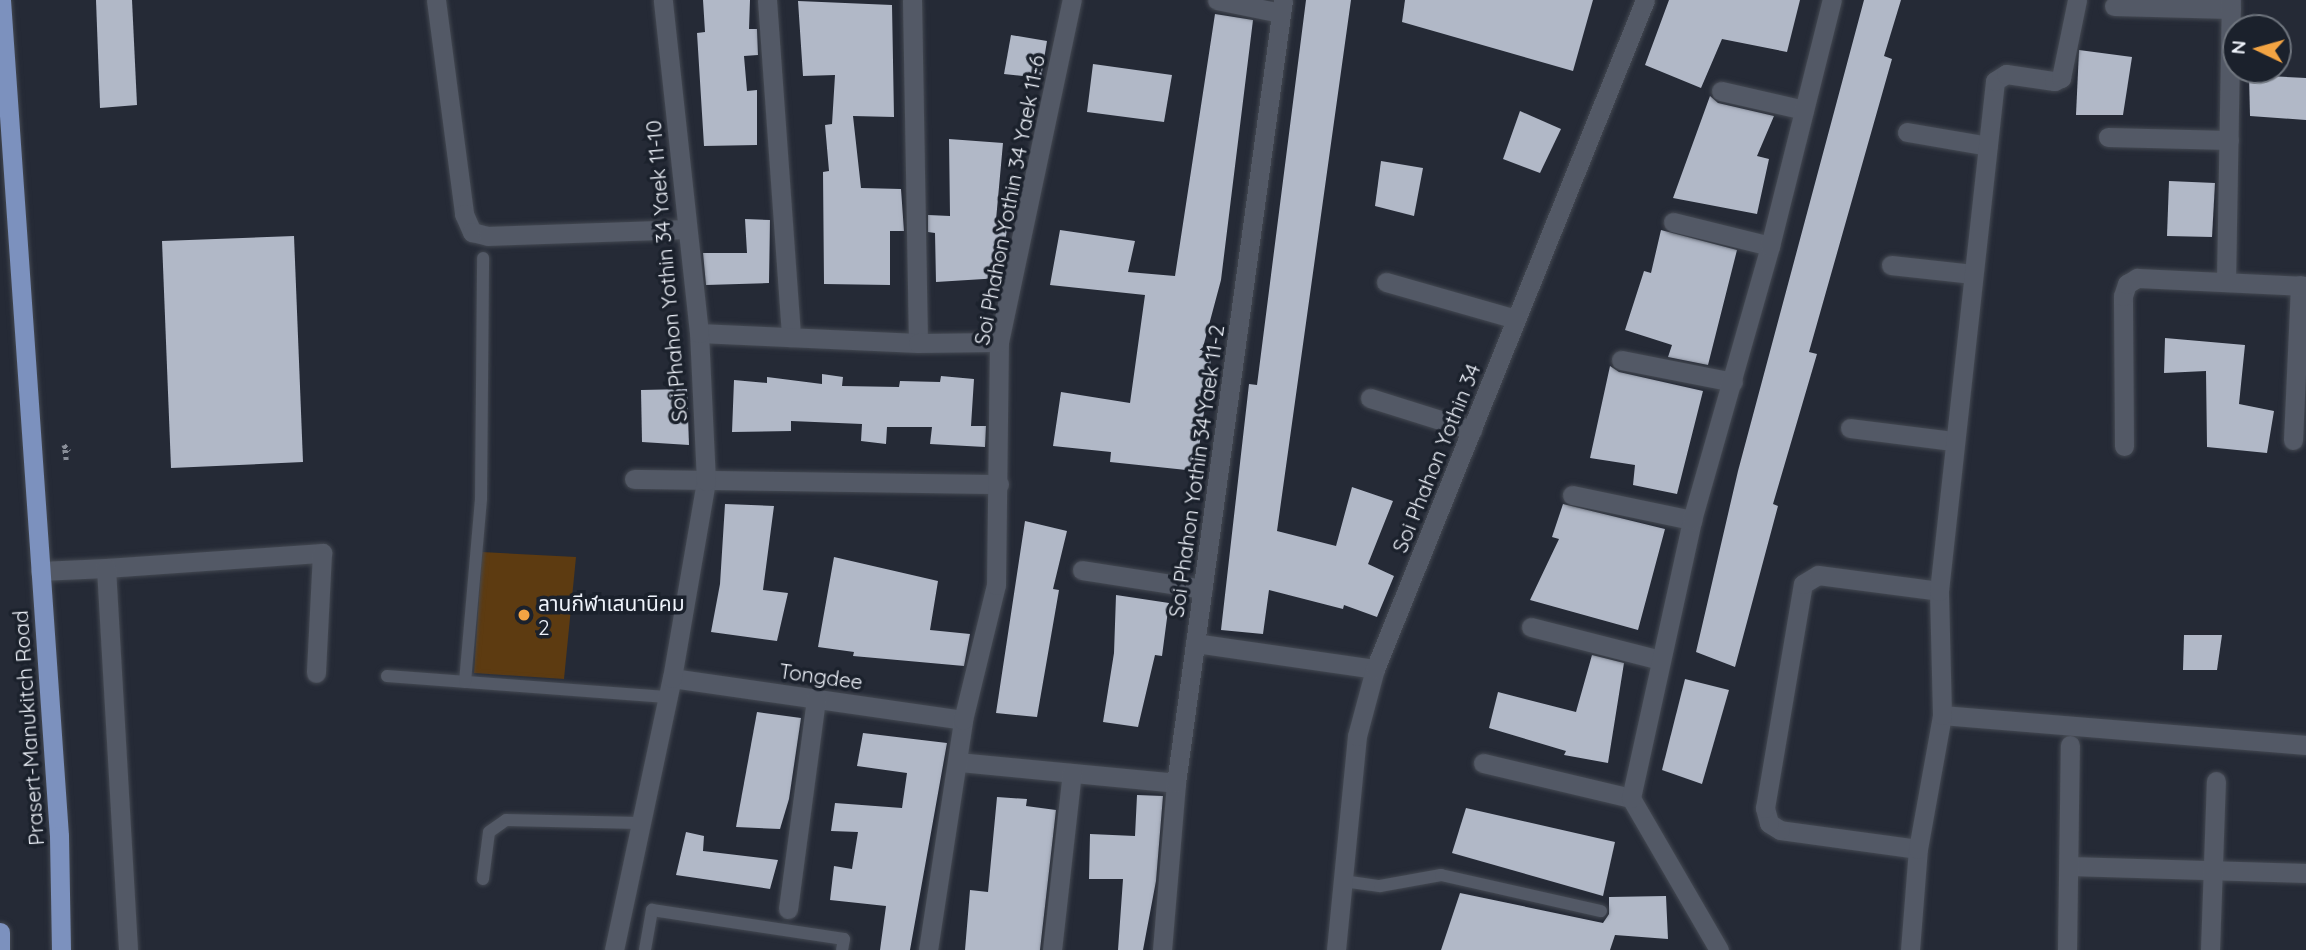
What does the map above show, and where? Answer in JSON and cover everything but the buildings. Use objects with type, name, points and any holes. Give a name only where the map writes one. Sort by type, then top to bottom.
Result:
[{"type":"main road","name":"Prasert-Manukitch Road","points":[[1,0],[59,836],[61,950]]},
{"type":"main road","points":[[0,932],[0,950]]},
{"type":"street","points":[[436,0],[464,214],[472,233],[488,236],[685,229]]},
{"type":"street","name":"Soi Phahon Yothin 34 Yaek 11-10","points":[[614,950],[669,688],[706,481],[699,333],[685,229],[663,0]]},
{"type":"street","points":[[767,0],[791,337]]},
{"type":"street","points":[[912,0],[918,343]]},
{"type":"street","name":"Soi Phahon Yothin 34 Yaek 11-6","points":[[929,950],[959,762],[962,720],[996,584],[999,342],[1072,0]]},
{"type":"street","points":[[1217,0],[1282,6]]},
{"type":"street","name":"Soi Phahon Yothin 34","points":[[1336,950],[1357,736],[1375,669],[1645,0]]},
{"type":"street","points":[[1718,950],[1631,798],[1692,520],[1770,246],[1832,0]]},
{"type":"street","points":[[1910,950],[1918,849],[1942,715],[1939,591],[1953,441],[1995,81],[2006,74],[2054,81],[2061,78],[2077,0]]},
{"type":"street","points":[[2113,6],[2231,4],[2226,282]]},
{"type":"street","name":"Soi Phahon Yothin 34 Yaek 11-2","points":[[1162,950],[1176,783],[1282,6]]},
{"type":"street","points":[[1721,90],[1804,110]]},
{"type":"street","points":[[1907,132],[1987,146]]},
{"type":"street","points":[[2108,137],[2229,140]]},
{"type":"street","points":[[1672,222],[1770,246]]},
{"type":"street","points":[[1891,265],[1973,274]]},
{"type":"street","points":[[2124,446],[2127,284],[2137,278],[2303,286],[2293,440]]},
{"type":"street","points":[[1386,282],[1516,319]]},
{"type":"street","points":[[699,333],[918,343],[999,342]]},
{"type":"street","points":[[1621,360],[1732,382]]},
{"type":"street","points":[[1370,398],[1472,430]]},
{"type":"street","points":[[1850,428],[1953,441]]},
{"type":"street","points":[[634,480],[999,484]]},
{"type":"street","points":[[1572,495],[1692,520]]},
{"type":"street","points":[[40,571],[322,553],[316,673]]},
{"type":"street","points":[[106,568],[128,950]]},
{"type":"street","points":[[1082,570],[1202,589]]},
{"type":"street","points":[[1918,849],[1780,830],[1769,823],[1765,808],[1803,584],[1818,575],[1939,591]]},
{"type":"street","points":[[1531,627],[1660,660]]},
{"type":"street","points":[[1195,643],[1375,669]]},
{"type":"street","name":"Tongdee","points":[[669,688],[816,699],[962,720]]},
{"type":"street","points":[[788,909],[816,699]]},
{"type":"street","points":[[1942,715],[2306,745]]},
{"type":"street","points":[[2067,950],[2070,745]]},
{"type":"street","points":[[959,762],[1176,783]]},
{"type":"street","points":[[1483,763],[1631,798]]},
{"type":"street","points":[[1052,950],[1072,773]]},
{"type":"street","points":[[2210,950],[2216,780]]},
{"type":"street","points":[[2070,866],[2306,873]]},
{"type":"lane","points":[[465,682],[481,499],[483,258]]},
{"type":"lane","points":[[387,676],[465,682],[669,688]]},
{"type":"lane","points":[[483,879],[489,832],[506,820],[639,823]]},
{"type":"lane","points":[[1343,881],[1380,886],[1441,876],[1601,911]]},
{"type":"lane","points":[[645,950],[652,910],[843,944]]},
{"type":"path","points":[[66,460],[65,445],[69,451]]},
{"type":"shaded area","name":"ลานกีฬาเสนานิคม 2","points":[[482,552],[576,557],[564,679],[474,673]]},
{"type":"place","name":"ลานกีฬาเสนานิคม 2","points":[[524,615]]}]
